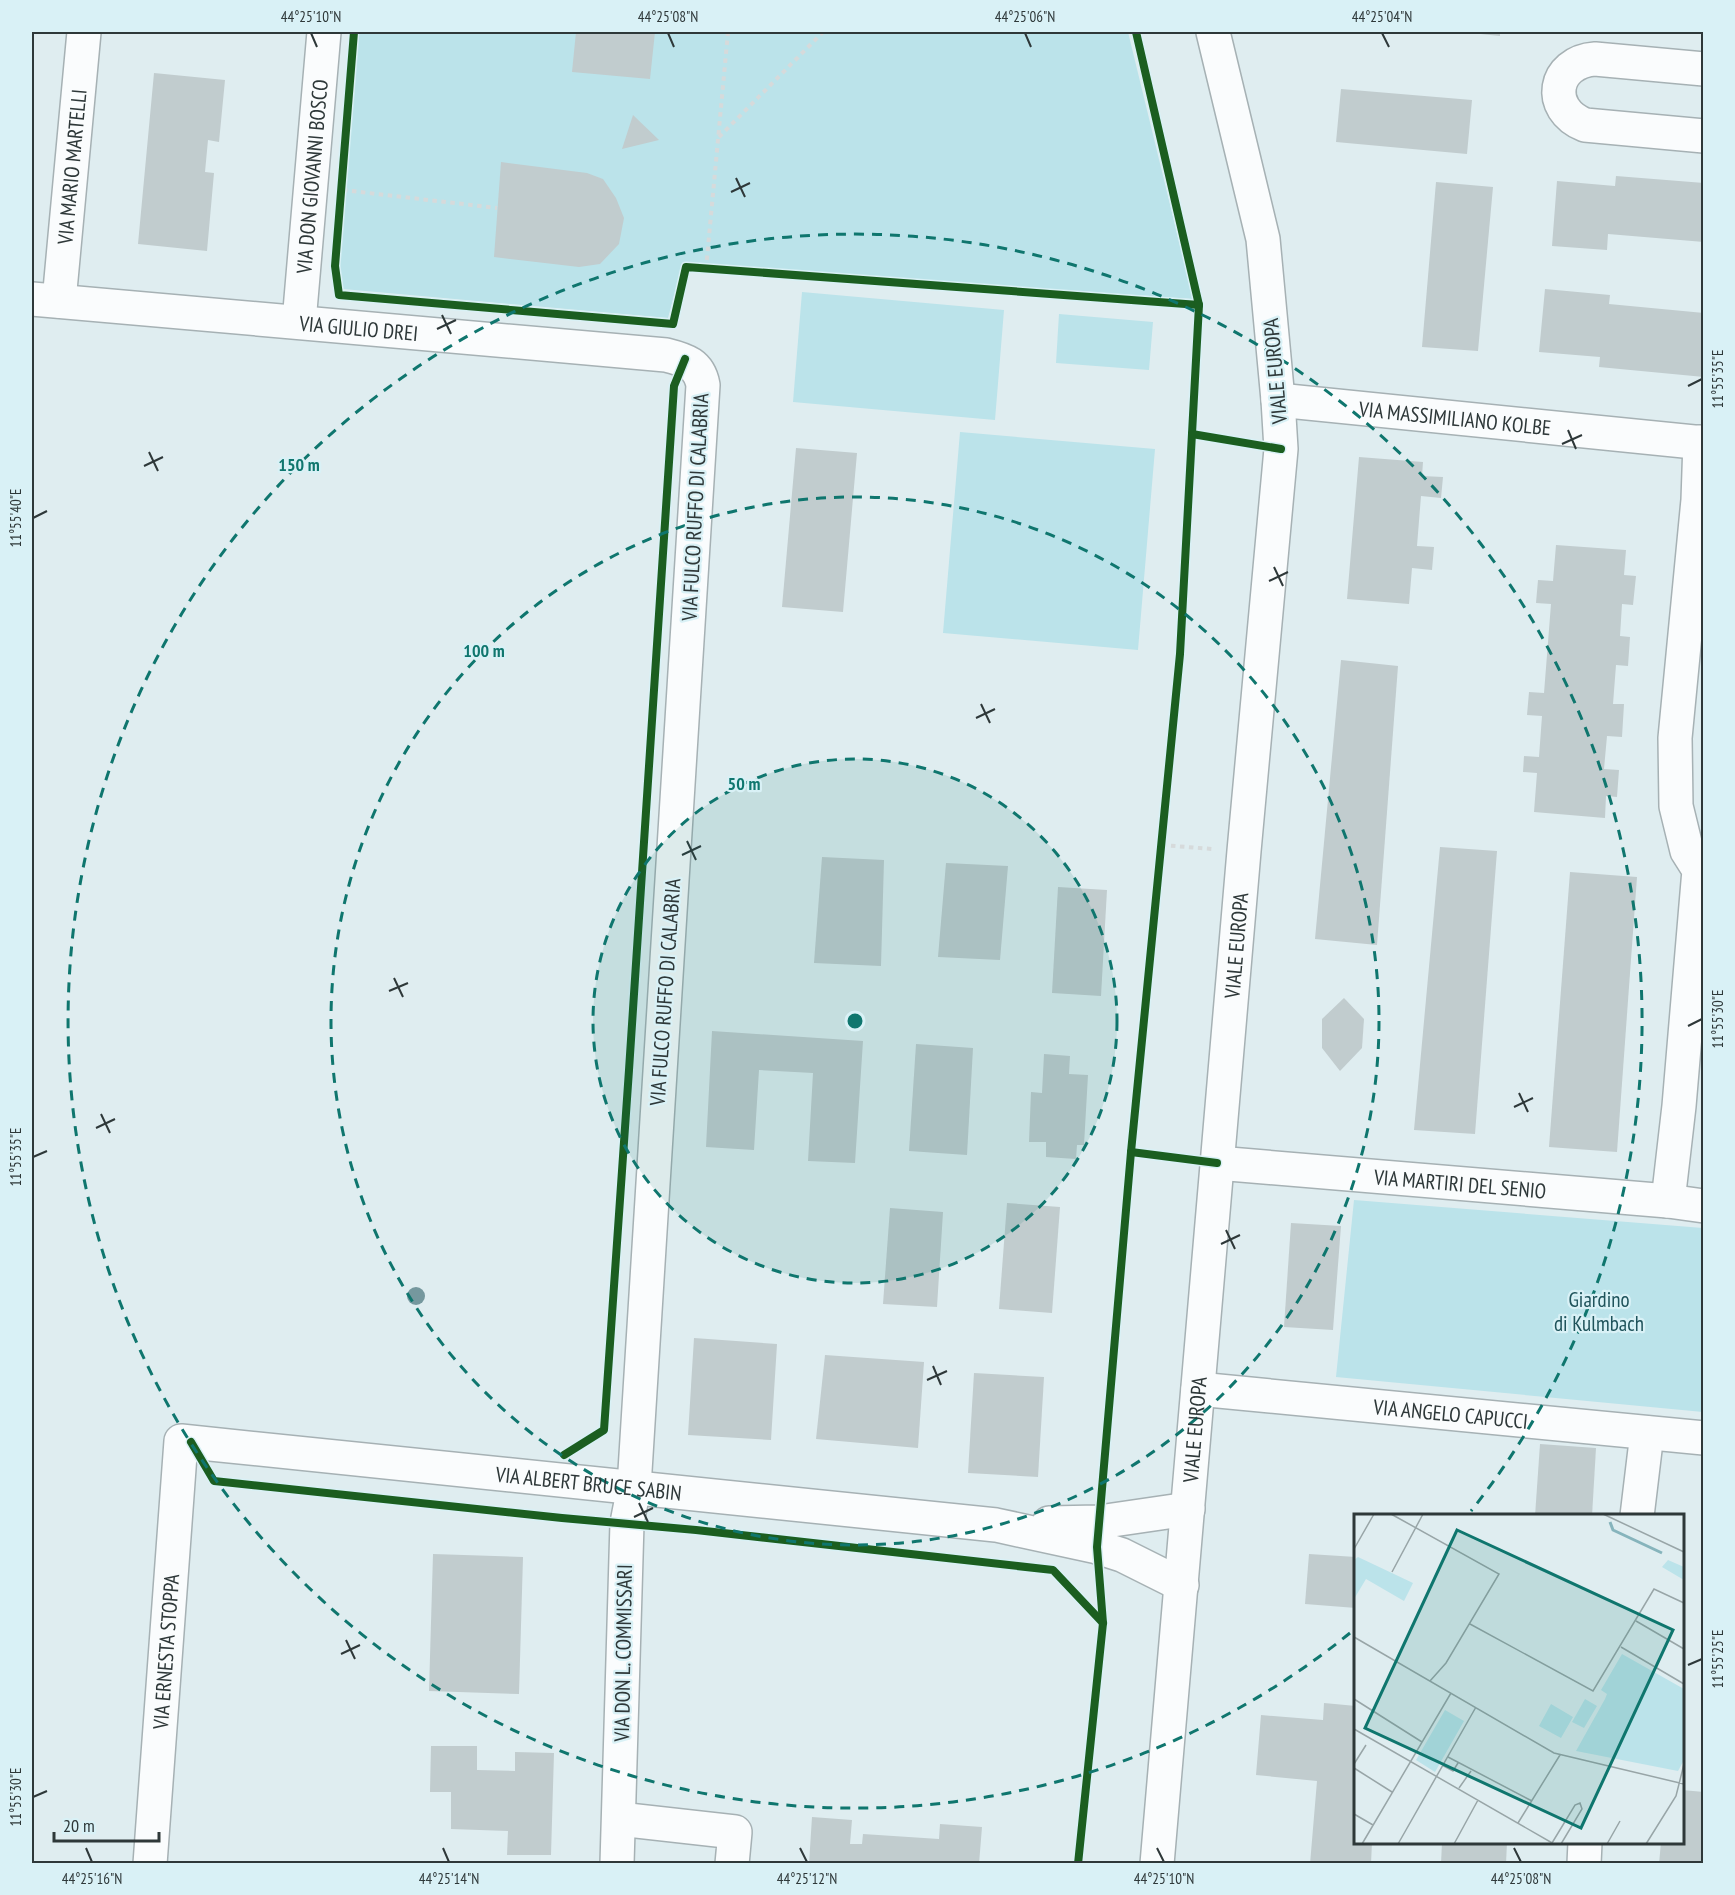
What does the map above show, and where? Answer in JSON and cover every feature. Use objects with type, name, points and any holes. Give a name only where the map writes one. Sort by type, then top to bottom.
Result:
[{"type":"street","name":"VIA MARIO MARTELLI","points":[[45,300],[84,32]]},
{"type":"street","name":"VIA DON GIOVANNI BOSCO","points":[[299,322],[324,32]]},
{"type":"street","name":"VIALE EUROPA","points":[[1157,1863],[1281,449],[1263,239],[1213,32]]},
{"type":"street","points":[[1704,69],[1595,58],[1574,64],[1565,72],[1558,93],[1560,104],[1566,113],[1574,121],[1585,125],[1704,136]]},
{"type":"street","name":"VIA GIULIO DREI","points":[[45,300],[685,359]]},
{"type":"street","name":"VIA FULCO RUFFO DI CALABRIA","points":[[634,1487],[703,385],[701,373],[685,359]]},
{"type":"street","name":"VIA MASSIMILIANO KOLBE","points":[[1278,400],[1702,442]]},
{"type":"street","points":[[1668,1201],[1691,1108],[1699,870],[1687,851],[1677,806],[1675,738],[1702,442]]},
{"type":"street","name":"VIA MARTIRI DEL SENIO","points":[[1217,1163],[1668,1201],[1704,1206]]},
{"type":"street","name":"VIA ANGELO CAPUCCI","points":[[1198,1389],[1704,1438]]},
{"type":"street","points":[[1637,1514],[1647,1433]]},
{"type":"street","name":"VIA ALBERT BRUCE SABIN","points":[[181,1441],[996,1525],[1097,1547],[1122,1555],[1182,1585]]},
{"type":"street","name":"VIA ERNESTA STOPPA","points":[[150,1863],[181,1441]]},
{"type":"street","name":"VIA DON L. COMMISSARI","points":[[617,1863],[627,1523],[634,1487]]},
{"type":"street","name":"VIA ALBERT BRUCE SABIN","points":[[996,1525],[1099,1522],[1188,1509]]},
{"type":"street","points":[[620,1819],[735,1832],[732,1863]]},
{"type":"street","points":[[1584,1863],[1585,1844]]},
{"type":"path","points":[[706,269],[728,32]]},
{"type":"path","points":[[718,137],[823,32]]},
{"type":"path","points":[[340,200],[342,178]]},
{"type":"path","points":[[341,190],[497,208]]},
{"type":"path","points":[[696,268],[718,270]]},
{"type":"path","points":[[1160,857],[1163,834]]},
{"type":"path","points":[[1162,845],[1244,851]]},
{"type":"green space","points":[[357,32],[1128,32],[1193,299],[721,266],[682,266],[668,318],[343,289],[338,265]]},
{"type":"green space","points":[[802,292],[1004,310],[995,420],[793,402]]},
{"type":"green space","points":[[1059,314],[1153,322],[1149,370],[1056,363]]},
{"type":"green space","points":[[960,432],[1155,449],[1138,650],[943,633]]},
{"type":"green space","name":"Giardino di Kulmbach","points":[[1354,1200],[1703,1228],[1703,1412],[1336,1377]]},
{"type":"building","points":[[576,32],[655,32],[650,79],[572,72]]},
{"type":"building","points":[[1500,32],[1500,36],[1471,33]]},
{"type":"building","points":[[154,73],[225,80],[219,142],[208,140],[205,172],[214,173],[207,251],[138,244]]},
{"type":"building","points":[[1341,89],[1472,100],[1467,154],[1336,142]]},
{"type":"building","points":[[633,115],[659,140],[622,149]]},
{"type":"building","points":[[501,162],[587,173],[603,179],[616,198],[624,218],[619,244],[600,264],[579,267],[494,257]]},
{"type":"building","points":[[1616,176],[1704,183],[1704,242],[1608,234],[1607,250],[1552,246],[1557,181],[1615,186]]},
{"type":"building","points":[[1436,182],[1493,187],[1478,351],[1422,347]]},
{"type":"building","points":[[1545,289],[1610,295],[1609,304],[1704,313],[1704,377],[1599,367],[1600,357],[1539,352]]},
{"type":"building","points":[[796,448],[857,453],[843,612],[782,607]]},
{"type":"building","points":[[1359,457],[1423,462],[1422,476],[1443,477],[1441,498],[1421,496],[1417,546],[1434,547],[1432,570],[1412,568],[1409,604],[1347,599]]},
{"type":"building","points":[[1556,545],[1626,550],[1624,575],[1636,576],[1633,605],[1622,604],[1620,636],[1630,637],[1628,666],[1616,665],[1613,704],[1624,704],[1622,737],[1607,736],[1604,769],[1619,770],[1617,797],[1606,796],[1605,818],[1534,812],[1537,773],[1523,772],[1524,756],[1539,757],[1542,716],[1527,715],[1529,692],[1544,693],[1551,604],[1536,603],[1538,580],[1553,581]]},
{"type":"building","points":[[1341,660],[1398,666],[1377,945],[1315,939]]},
{"type":"building","points":[[1440,847],[1497,851],[1475,1134],[1414,1130]]},
{"type":"building","points":[[822,857],[884,860],[881,966],[814,963]]},
{"type":"building","points":[[946,863],[1008,866],[1000,960],[938,957]]},
{"type":"building","points":[[1570,872],[1637,877],[1617,1152],[1549,1147]]},
{"type":"building","points":[[1058,887],[1107,890],[1101,996],[1052,993]]},
{"type":"building","points":[[1344,998],[1364,1019],[1362,1048],[1340,1071],[1322,1048],[1322,1019]]},
{"type":"building","points":[[712,1031],[863,1041],[855,1163],[808,1161],[813,1073],[759,1070],[754,1150],[706,1147]]},
{"type":"building","points":[[916,1044],[973,1048],[967,1155],[909,1151]]},
{"type":"building","points":[[1044,1054],[1070,1056],[1069,1074],[1088,1075],[1084,1145],[1077,1145],[1076,1159],[1046,1157],[1046,1142],[1029,1142],[1031,1092],[1042,1093]]},
{"type":"building","points":[[1007,1203],[1060,1207],[1052,1313],[999,1309]]},
{"type":"building","points":[[890,1208],[943,1212],[937,1307],[883,1304]]},
{"type":"building","points":[[1291,1223],[1341,1226],[1333,1330],[1284,1327]]},
{"type":"building","points":[[694,1338],[777,1344],[771,1440],[688,1435]]},
{"type":"building","points":[[825,1355],[924,1362],[918,1448],[816,1439]]},
{"type":"building","points":[[974,1373],[1044,1377],[1038,1477],[968,1473]]},
{"type":"building","points":[[1540,1444],[1596,1448],[1592,1514],[1535,1514]]},
{"type":"building","points":[[433,1554],[523,1557],[519,1694],[429,1691]]},
{"type":"building","points":[[1309,1554],[1354,1557],[1354,1608],[1305,1604]]},
{"type":"building","points":[[1324,1703],[1354,1706],[1354,1844],[1372,1844],[1371,1864],[1310,1864],[1317,1781],[1256,1775],[1261,1715],[1323,1720]]},
{"type":"building","points":[[431,1746],[477,1746],[477,1770],[515,1771],[515,1752],[554,1753],[551,1855],[507,1855],[508,1831],[451,1829],[451,1792],[430,1792]]},
{"type":"building","points":[[1684,1790],[1704,1792],[1704,1864],[1659,1864],[1661,1844],[1684,1844]]},
{"type":"building","points":[[812,1817],[852,1820],[850,1844],[862,1844],[863,1834],[939,1839],[940,1824],[982,1827],[979,1864],[809,1864]]},
{"type":"building","points":[[1442,1844],[1507,1844],[1506,1864],[1441,1864]]},
{"type":"cycle path","points":[[354,32],[335,266],[339,295],[673,324],[686,267],[1199,305]]},
{"type":"cycle path","points":[[1078,1864],[1103,1623],[1097,1547],[1131,1152],[1180,654],[1199,305],[1136,32]]},
{"type":"cycle path","points":[[564,1455],[604,1430],[674,386],[685,359]]},
{"type":"cycle path","points":[[1192,434],[1281,449]]},
{"type":"cycle path","points":[[1131,1152],[1217,1163]]},
{"type":"cycle path","points":[[191,1442],[214,1481],[696,1530],[1053,1570],[1103,1623]]}]
